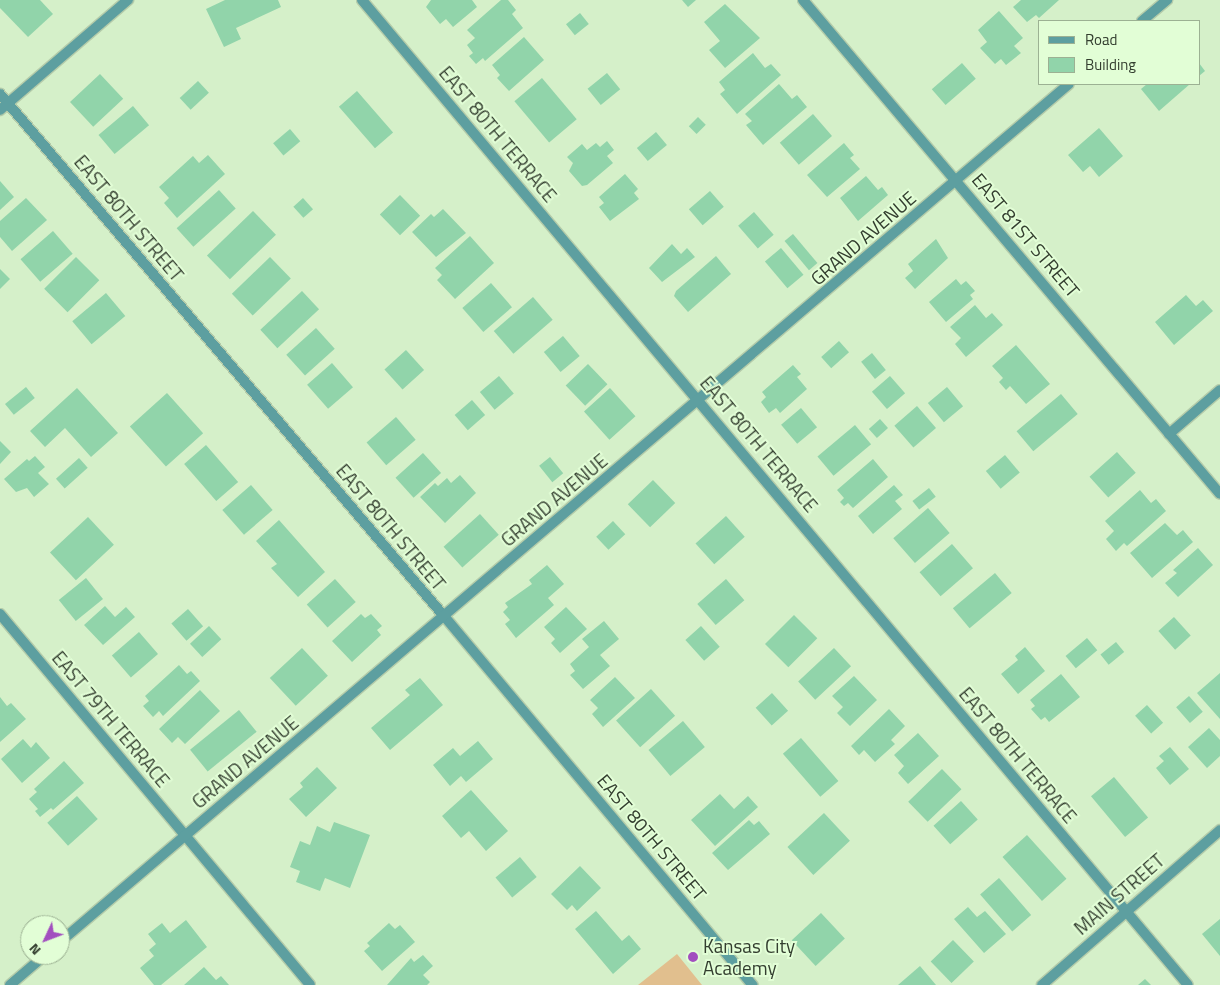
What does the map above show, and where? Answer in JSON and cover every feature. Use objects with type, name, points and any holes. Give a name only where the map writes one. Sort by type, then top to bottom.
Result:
[{"type":"street","points":[[4,106],[128,0]]},
{"type":"street","name":"EAST 80TH TERRACE","points":[[362,0],[700,400],[1125,912],[1188,985]]},
{"type":"street","name":"EAST 81ST STREET","points":[[803,0],[1220,494]]},
{"type":"street","points":[[1143,20],[1167,0]]},
{"type":"street","name":"GRAND AVENUE","points":[[70,934],[700,400],[1068,85]]},
{"type":"street","name":"EAST 80TH STREET","points":[[0,94],[4,106],[444,616],[753,985]]},
{"type":"street","points":[[1170,434],[1220,390]]},
{"type":"street","name":"EAST 79TH TERRACE","points":[[0,614],[310,985]]},
{"type":"street","name":"MAIN STREET","points":[[1042,985],[1220,830]]},
{"type":"street","points":[[10,985],[33,965]]},
{"type":"shaded area","points":[[677,954],[702,985],[638,985]]},
{"type":"building","points":[[0,0],[40,0],[53,14],[28,37],[0,8]]},
{"type":"building","points":[[225,0],[278,0],[281,7],[236,28],[241,39],[224,47],[206,9]]},
{"type":"building","points":[[431,0],[472,0],[477,7],[453,27],[446,19],[440,24],[426,7]]},
{"type":"building","points":[[501,0],[508,0],[516,10],[512,14],[523,28],[485,61],[483,58],[476,64],[469,56],[473,53],[467,45],[475,38],[467,30]]},
{"type":"building","points":[[682,0],[696,0],[688,7]]},
{"type":"building","points":[[1021,0],[1059,0],[1039,18],[1036,15],[1027,22],[1013,7]]},
{"type":"building","points":[[725,4],[760,38],[725,68],[709,50],[720,41],[704,22]]},
{"type":"building","points":[[999,11],[1023,38],[1014,46],[1021,53],[1006,65],[1001,59],[995,64],[980,48],[987,42],[978,30]]},
{"type":"building","points":[[580,13],[589,24],[575,35],[566,24]]},
{"type":"building","points":[[524,37],[544,60],[509,91],[497,78],[500,75],[492,65]]},
{"type":"building","points":[[753,53],[765,68],[771,64],[781,75],[737,114],[720,94],[725,90],[719,82]]},
{"type":"building","points":[[962,63],[976,79],[946,105],[932,89]]},
{"type":"building","points":[[1200,64],[1205,71],[1200,75]]},
{"type":"building","points":[[607,73],[620,89],[601,105],[588,89]]},
{"type":"building","points":[[100,74],[123,99],[93,127],[70,102]]},
{"type":"building","points":[[542,78],[577,119],[549,143],[514,101]]},
{"type":"building","points":[[198,81],[209,93],[191,110],[180,98]]},
{"type":"building","points":[[779,84],[792,99],[797,95],[807,107],[763,145],[746,125],[752,121],[745,114]]},
{"type":"building","points":[[1146,85],[1189,85],[1159,111],[1141,89]]},
{"type":"building","points":[[357,91],[393,133],[375,148],[339,107]]},
{"type":"building","points":[[133,106],[149,125],[115,154],[99,135]]},
{"type":"building","points":[[813,114],[832,136],[799,165],[780,143]]},
{"type":"building","points":[[698,117],[706,125],[697,134],[689,126]]},
{"type":"building","points":[[1099,128],[1123,156],[1099,177],[1090,166],[1083,172],[1068,155]]},
{"type":"building","points":[[290,129],[300,141],[283,155],[273,143]]},
{"type":"building","points":[[656,132],[667,145],[648,161],[637,148]]},
{"type":"building","points":[[607,141],[614,150],[607,156],[613,163],[587,185],[582,186],[569,171],[573,163],[567,157],[582,144],[587,150],[596,143],[600,147]]},
{"type":"building","points":[[844,143],[854,155],[850,158],[860,169],[827,197],[807,175]]},
{"type":"building","points":[[208,155],[225,174],[177,218],[164,203],[169,198],[159,187],[193,156],[199,163]]},
{"type":"building","points":[[625,174],[638,189],[634,193],[639,199],[610,221],[599,207],[604,203],[599,197]]},
{"type":"building","points":[[866,176],[878,190],[882,187],[888,195],[858,221],[840,198]]},
{"type":"building","points":[[0,181],[14,197],[0,210]]},
{"type":"building","points":[[219,190],[236,209],[193,247],[177,228]]},
{"type":"building","points":[[710,191],[724,207],[703,225],[689,209]]},
{"type":"building","points":[[400,195],[420,216],[400,235],[380,214]]},
{"type":"building","points":[[26,198],[47,220],[12,251],[0,237],[0,221]]},
{"type":"building","points":[[303,198],[313,209],[303,218],[293,207]]},
{"type":"building","points":[[443,209],[466,233],[436,257],[412,232],[431,214],[434,217]]},
{"type":"building","points":[[253,211],[276,235],[230,279],[207,255]]},
{"type":"building","points":[[754,212],[774,235],[758,248],[738,226]]},
{"type":"building","points":[[53,231],[73,254],[40,282],[21,259]]},
{"type":"building","points":[[793,234],[817,263],[809,270],[785,241]]},
{"type":"building","points":[[470,236],[494,263],[455,299],[437,280],[442,275],[435,268]]},
{"type":"building","points":[[936,239],[948,258],[915,289],[905,278],[913,271],[908,264]]},
{"type":"building","points":[[672,244],[681,254],[687,248],[695,257],[662,282],[649,268]]},
{"type":"building","points":[[781,248],[803,275],[787,288],[765,261]]},
{"type":"building","points":[[716,256],[731,274],[688,312],[674,296],[676,291]]},
{"type":"building","points":[[76,257],[99,280],[68,312],[44,289]]},
{"type":"building","points":[[270,257],[291,279],[253,315],[232,294]]},
{"type":"building","points":[[0,269],[10,279],[0,289]]},
{"type":"building","points":[[956,279],[961,285],[966,281],[975,291],[970,295],[973,299],[946,322],[929,302]]},
{"type":"building","points":[[491,283],[512,307],[483,332],[462,308]]},
{"type":"building","points":[[302,291],[319,309],[277,348],[260,330]]},
{"type":"building","points":[[106,293],[125,316],[92,344],[72,321]]},
{"type":"building","points":[[1186,295],[1196,306],[1203,300],[1213,311],[1174,345],[1155,322]]},
{"type":"building","points":[[533,297],[553,320],[513,354],[494,331]]},
{"type":"building","points":[[975,305],[986,318],[992,313],[1003,325],[966,357],[955,344],[961,338],[950,327]]},
{"type":"building","points":[[316,328],[335,349],[305,376],[286,355]]},
{"type":"building","points":[[563,336],[580,356],[561,372],[544,352]]},
{"type":"building","points":[[839,341],[849,352],[831,368],[821,357]]},
{"type":"building","points":[[1016,345],[1050,384],[1026,404],[1010,386],[1006,390],[999,382],[1003,378],[992,366]]},
{"type":"building","points":[[406,350],[424,370],[403,389],[384,369]]},
{"type":"building","points":[[872,353],[886,370],[875,379],[861,362]]},
{"type":"building","points":[[332,363],[353,387],[328,409],[307,385]]},
{"type":"building","points":[[588,364],[607,384],[585,406],[566,386]]},
{"type":"building","points":[[793,365],[801,374],[797,377],[807,389],[780,413],[776,408],[769,413],[761,402],[766,397],[762,392]]},
{"type":"building","points":[[499,376],[514,394],[495,410],[480,392]]},
{"type":"building","points":[[890,376],[905,393],[887,409],[872,392]]},
{"type":"building","points":[[26,387],[35,398],[14,415],[5,404]]},
{"type":"building","points":[[947,387],[963,406],[944,422],[928,403]]},
{"type":"building","points":[[77,388],[118,433],[91,457],[65,428],[45,447],[30,431]]},
{"type":"building","points":[[610,388],[635,416],[609,440],[584,411]]},
{"type":"building","points":[[167,393],[203,433],[166,467],[130,426]]},
{"type":"building","points":[[1061,394],[1078,414],[1033,451],[1017,431]]},
{"type":"building","points":[[472,400],[485,415],[468,430],[455,415]]},
{"type":"building","points":[[917,406],[936,428],[913,448],[894,426]]},
{"type":"building","points":[[801,408],[817,427],[797,444],[781,425]]},
{"type":"building","points":[[396,417],[416,440],[386,465],[367,443]]},
{"type":"building","points":[[880,419],[888,428],[877,438],[869,429]]},
{"type":"building","points":[[855,425],[871,444],[834,476],[817,456]]},
{"type":"building","points":[[0,441],[11,452],[0,464]]},
{"type":"building","points":[[206,445],[238,482],[216,501],[184,464]]},
{"type":"building","points":[[1117,452],[1136,473],[1108,498],[1090,477]]},
{"type":"building","points":[[423,453],[441,473],[414,498],[396,478]]},
{"type":"building","points":[[1005,455],[1020,473],[1001,489],[986,471]]},
{"type":"building","points":[[35,456],[45,467],[38,473],[49,484],[34,497],[27,488],[16,492],[4,479],[27,459],[29,461]]},
{"type":"building","points":[[550,457],[563,473],[552,482],[539,466]]},
{"type":"building","points":[[79,458],[88,468],[65,488],[56,479]]},
{"type":"building","points":[[873,459],[888,477],[853,508],[848,503],[844,506],[840,502],[844,498],[837,490]]},
{"type":"building","points":[[460,475],[476,493],[445,523],[420,497],[435,483],[438,486],[447,478],[451,483]]},
{"type":"building","points":[[653,480],[675,503],[650,527],[628,504]]},
{"type":"building","points":[[251,485],[273,510],[244,535],[222,510]]},
{"type":"building","points":[[894,485],[903,495],[895,501],[902,509],[873,534],[858,516]]},
{"type":"building","points":[[929,488],[936,497],[919,510],[912,501]]},
{"type":"building","points":[[1140,490],[1151,503],[1156,499],[1166,511],[1127,546],[1124,543],[1116,551],[1106,539],[1114,531],[1105,521]]},
{"type":"building","points":[[928,508],[950,533],[915,563],[893,538]]},
{"type":"building","points":[[480,514],[499,535],[462,568],[444,547]]},
{"type":"building","points":[[726,516],[745,537],[714,564],[696,543]]},
{"type":"building","points":[[88,517],[114,545],[76,580],[50,552]]},
{"type":"building","points":[[279,520],[325,572],[298,597],[271,568],[277,564],[256,541]]},
{"type":"building","points":[[613,521],[625,534],[608,550],[596,537]]},
{"type":"building","points":[[1165,523],[1177,535],[1183,530],[1193,542],[1152,578],[1130,553]]},
{"type":"building","points":[[952,544],[973,568],[941,596],[920,572]]},
{"type":"building","points":[[1198,548],[1213,565],[1178,597],[1165,583],[1177,573],[1173,570]]},
{"type":"building","points":[[547,565],[564,584],[548,598],[554,605],[516,638],[505,624],[510,620],[503,612],[508,607],[505,603],[532,584],[529,580]]},
{"type":"building","points":[[995,573],[1012,593],[970,628],[953,608]]},
{"type":"building","points":[[86,578],[103,599],[76,621],[59,600]]},
{"type":"building","points":[[335,579],[356,602],[328,627],[307,604]]},
{"type":"building","points":[[726,579],[744,600],[716,625],[697,604]]},
{"type":"building","points":[[105,606],[115,617],[126,607],[135,617],[103,645],[84,625]]},
{"type":"building","points":[[566,607],[587,629],[560,653],[551,643],[555,639],[544,627]]},
{"type":"building","points":[[188,609],[203,626],[186,641],[171,623]]},
{"type":"building","points":[[361,614],[365,618],[371,614],[382,626],[377,630],[381,635],[352,662],[332,641]]},
{"type":"building","points":[[794,615],[817,638],[788,667],[765,644]]},
{"type":"building","points":[[1174,617],[1191,636],[1175,650],[1158,631]]},
{"type":"building","points":[[604,621],[619,639],[600,655],[610,666],[583,689],[570,675],[575,671],[570,664],[589,647],[582,639]]},
{"type":"building","points":[[209,626],[221,639],[202,657],[190,644]]},
{"type":"building","points":[[701,626],[720,647],[704,661],[685,640]]},
{"type":"building","points":[[139,632],[158,654],[131,678],[112,656]]},
{"type":"building","points":[[1087,638],[1097,650],[1076,668],[1066,656]]},
{"type":"building","points":[[1116,642],[1124,652],[1109,665],[1100,655]]},
{"type":"building","points":[[1025,647],[1045,671],[1018,694],[1001,674],[1018,660],[1015,656]]},
{"type":"building","points":[[302,648],[328,676],[296,706],[270,678]]},
{"type":"building","points":[[834,648],[851,666],[815,700],[798,681]]},
{"type":"building","points":[[179,665],[187,674],[191,671],[200,681],[163,716],[159,711],[153,717],[143,706],[149,701],[145,696]]},
{"type":"building","points":[[1220,673],[1220,719],[1197,693]]},
{"type":"building","points":[[1061,674],[1080,697],[1049,722],[1045,717],[1041,720],[1031,709],[1035,706],[1030,700]]},
{"type":"building","points":[[854,676],[877,700],[850,726],[837,713],[843,707],[832,696]]},
{"type":"building","points":[[615,677],[635,698],[603,727],[592,714],[598,708],[590,700]]},
{"type":"building","points":[[420,678],[443,705],[390,750],[371,728],[410,695],[405,690]]},
{"type":"building","points":[[651,689],[675,716],[640,747],[616,720]]},
{"type":"building","points":[[200,690],[220,711],[185,744],[178,737],[172,743],[159,729]]},
{"type":"building","points":[[772,693],[788,711],[772,726],[756,708]]},
{"type":"building","points":[[1189,696],[1203,712],[1190,723],[1176,707]]},
{"type":"building","points":[[0,697],[7,706],[11,703],[26,719],[0,742]]},
{"type":"building","points":[[1147,705],[1163,723],[1151,734],[1135,716]]},
{"type":"building","points":[[889,709],[905,726],[891,740],[895,744],[875,762],[864,750],[859,755],[851,746]]},
{"type":"building","points":[[239,710],[257,732],[208,771],[190,750]]},
{"type":"building","points":[[683,721],[705,747],[670,776],[649,750]]},
{"type":"building","points":[[1209,728],[1220,740],[1220,756],[1207,768],[1188,747]]},
{"type":"building","points":[[918,733],[939,756],[908,784],[898,773],[904,766],[894,755]]},
{"type":"building","points":[[801,738],[838,781],[820,797],[783,754]]},
{"type":"building","points":[[23,739],[31,748],[36,742],[50,758],[22,783],[1,759]]},
{"type":"building","points":[[478,741],[493,759],[466,782],[461,776],[450,786],[433,765],[453,748],[460,756]]},
{"type":"building","points":[[1170,747],[1189,769],[1170,785],[1156,768],[1164,761],[1159,756]]},
{"type":"building","points":[[64,761],[84,783],[53,810],[51,808],[40,817],[35,811],[38,809],[29,799],[37,792],[34,789]]},
{"type":"building","points":[[317,767],[337,788],[306,817],[289,799],[303,787],[300,783]]},
{"type":"building","points":[[942,769],[961,789],[928,822],[908,802]]},
{"type":"building","points":[[1114,777],[1148,818],[1125,837],[1091,796]]},
{"type":"building","points":[[471,790],[508,831],[486,851],[469,831],[461,838],[442,816]]},
{"type":"building","points":[[720,794],[734,809],[748,796],[758,807],[715,846],[691,820]]},
{"type":"building","points":[[77,796],[98,819],[68,846],[47,823]]},
{"type":"building","points":[[961,801],[978,820],[950,844],[934,826]]},
{"type":"building","points":[[824,813],[850,841],[813,875],[787,847]]},
{"type":"building","points":[[749,820],[754,825],[759,821],[770,834],[728,870],[712,853]]},
{"type":"building","points":[[334,822],[370,835],[350,888],[325,878],[320,891],[296,882],[300,871],[290,867],[300,841],[310,845],[317,826],[330,832]]},
{"type":"building","points":[[1027,835],[1066,879],[1042,901],[1002,857]]},
{"type":"building","points":[[520,857],[537,877],[512,897],[495,878]]},
{"type":"building","points":[[580,866],[601,888],[577,911],[572,905],[567,910],[551,894]]},
{"type":"building","points":[[999,878],[1031,915],[1012,931],[980,894]]},
{"type":"building","points":[[968,907],[977,917],[985,911],[1006,934],[984,953],[954,919]]},
{"type":"building","points":[[596,911],[622,941],[629,935],[641,949],[613,974],[575,929]]},
{"type":"building","points":[[821,913],[845,939],[816,966],[792,940]]},
{"type":"building","points":[[1220,919],[1220,956],[1202,934]]},
{"type":"building","points":[[186,920],[207,947],[161,985],[154,985],[140,968],[154,956],[149,950],[156,944],[148,934],[162,923],[170,933]]},
{"type":"building","points":[[389,923],[395,929],[400,925],[415,942],[382,971],[364,951],[370,946],[367,943]]},
{"type":"building","points":[[953,940],[974,962],[952,983],[931,962]]},
{"type":"building","points":[[423,955],[433,966],[423,975],[430,982],[427,985],[387,985],[411,958],[414,962]]},
{"type":"building","points":[[920,966],[936,985],[898,985]]},
{"type":"building","points":[[204,967],[216,980],[221,976],[229,985],[184,985]]},
{"type":"building","points":[[1145,979],[1151,985],[1138,985]]},
{"type":"place","name":"Kansas City Academy","points":[[693,957]]}]
